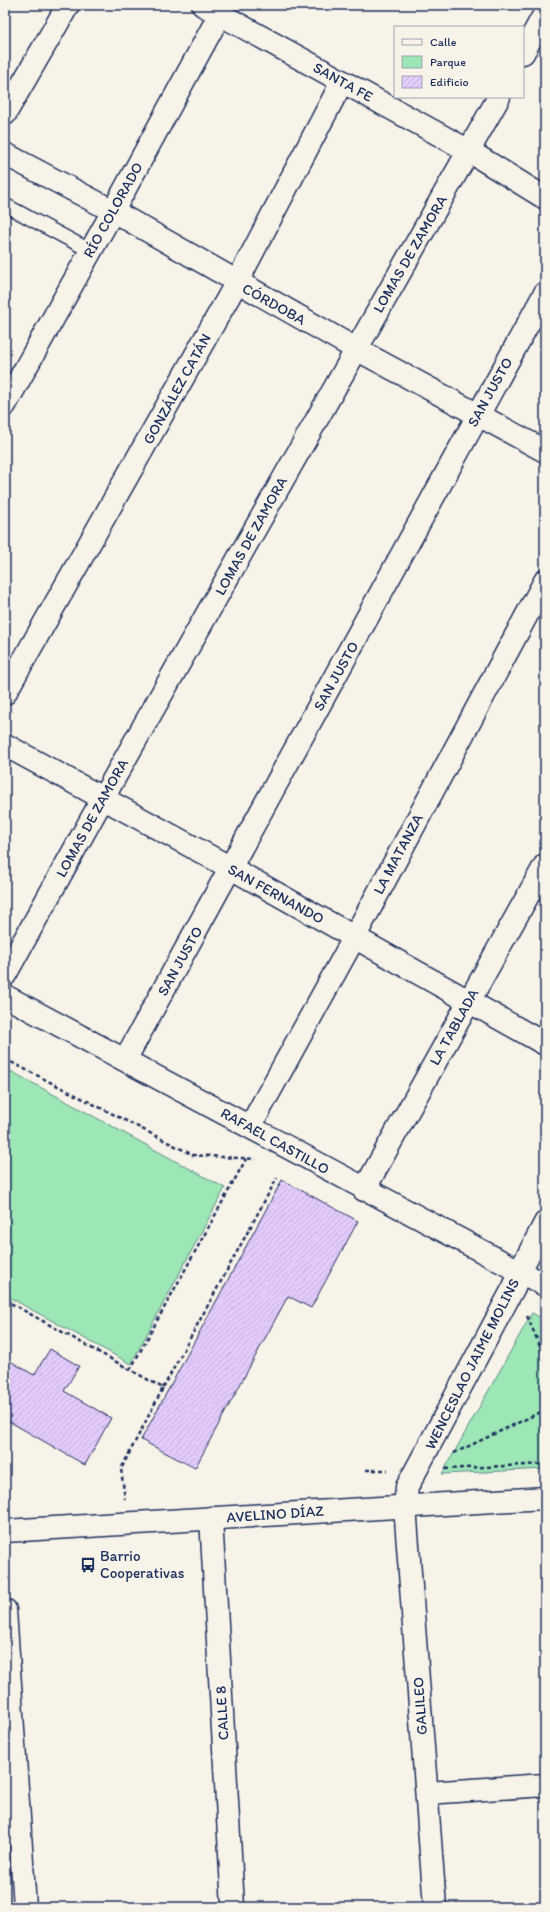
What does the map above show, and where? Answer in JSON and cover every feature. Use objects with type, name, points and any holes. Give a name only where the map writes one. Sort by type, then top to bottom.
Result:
[{"type":"street","points":[[5,114],[68,5]]},
{"type":"street","name":"SANTA FE","points":[[211,10],[469,151],[545,198]]},
{"type":"street","name":"RÍO COLORADO","points":[[5,405],[113,211],[211,10]]},
{"type":"street","points":[[524,51],[545,13]]},
{"type":"street","name":"GONZÁLEZ CATÁN","points":[[5,693],[237,282],[342,82]]},
{"type":"street","name":"LOMAS DE ZAMORA","points":[[5,975],[103,798],[469,151],[497,98]]},
{"type":"street","name":"CÓRDOBA","points":[[5,154],[113,211],[356,349],[545,451]]},
{"type":"street","name":"SAN JUSTO","points":[[126,1060],[545,293]]},
{"type":"street","name":"LA MATANZA","points":[[250,1127],[354,938],[545,581]]},
{"type":"street","name":"SAN FERNANDO","points":[[5,745],[231,868],[545,1044]]},
{"type":"street","name":"LA TABLADA","points":[[364,1190],[545,865]]},
{"type":"street","name":"RAFAEL CASTILLO","points":[[5,996],[272,1139],[364,1190],[517,1279],[545,1285]]},
{"type":"street","name":"WENCESLAO JAIME MOLINS","points":[[405,1506],[407,1486],[517,1279],[545,1223]]},
{"type":"street","name":"AVELINO DÍAZ","points":[[5,1530],[545,1498]]},
{"type":"street","name":"GALILEO","points":[[405,1506],[435,1907]]},
{"type":"street","name":"CALLE 8","points":[[211,1518],[234,1907]]},
{"type":"street","points":[[5,1610],[25,1907]]},
{"type":"street","points":[[427,1792],[545,1785]]},
{"type":"lane","points":[[5,205],[91,251]]},
{"type":"path","points":[[5,1059],[193,1155],[260,1160],[272,1139]]},
{"type":"path","points":[[130,1370],[246,1159]]},
{"type":"path","points":[[128,1523],[120,1469],[277,1178]]},
{"type":"path","points":[[517,1279],[545,1358]]},
{"type":"path","points":[[5,1300],[163,1388]]},
{"type":"path","points":[[452,1454],[545,1410]]},
{"type":"path","points":[[366,1470],[416,1471],[545,1464]]},
{"type":"green space","points":[[5,1068],[225,1188],[131,1364],[5,1295]]},
{"type":"green space","points":[[532,1313],[545,1320],[545,1469],[442,1474]]},
{"type":"building","points":[[282,1180],[358,1221],[311,1308],[288,1296],[195,1468],[141,1440]]},
{"type":"building","points":[[50,1349],[79,1366],[64,1391],[111,1418],[85,1465],[5,1419],[5,1358],[34,1375]]},
{"type":"place","name":"Barrio Cooperativas","points":[[88,1565]]}]
